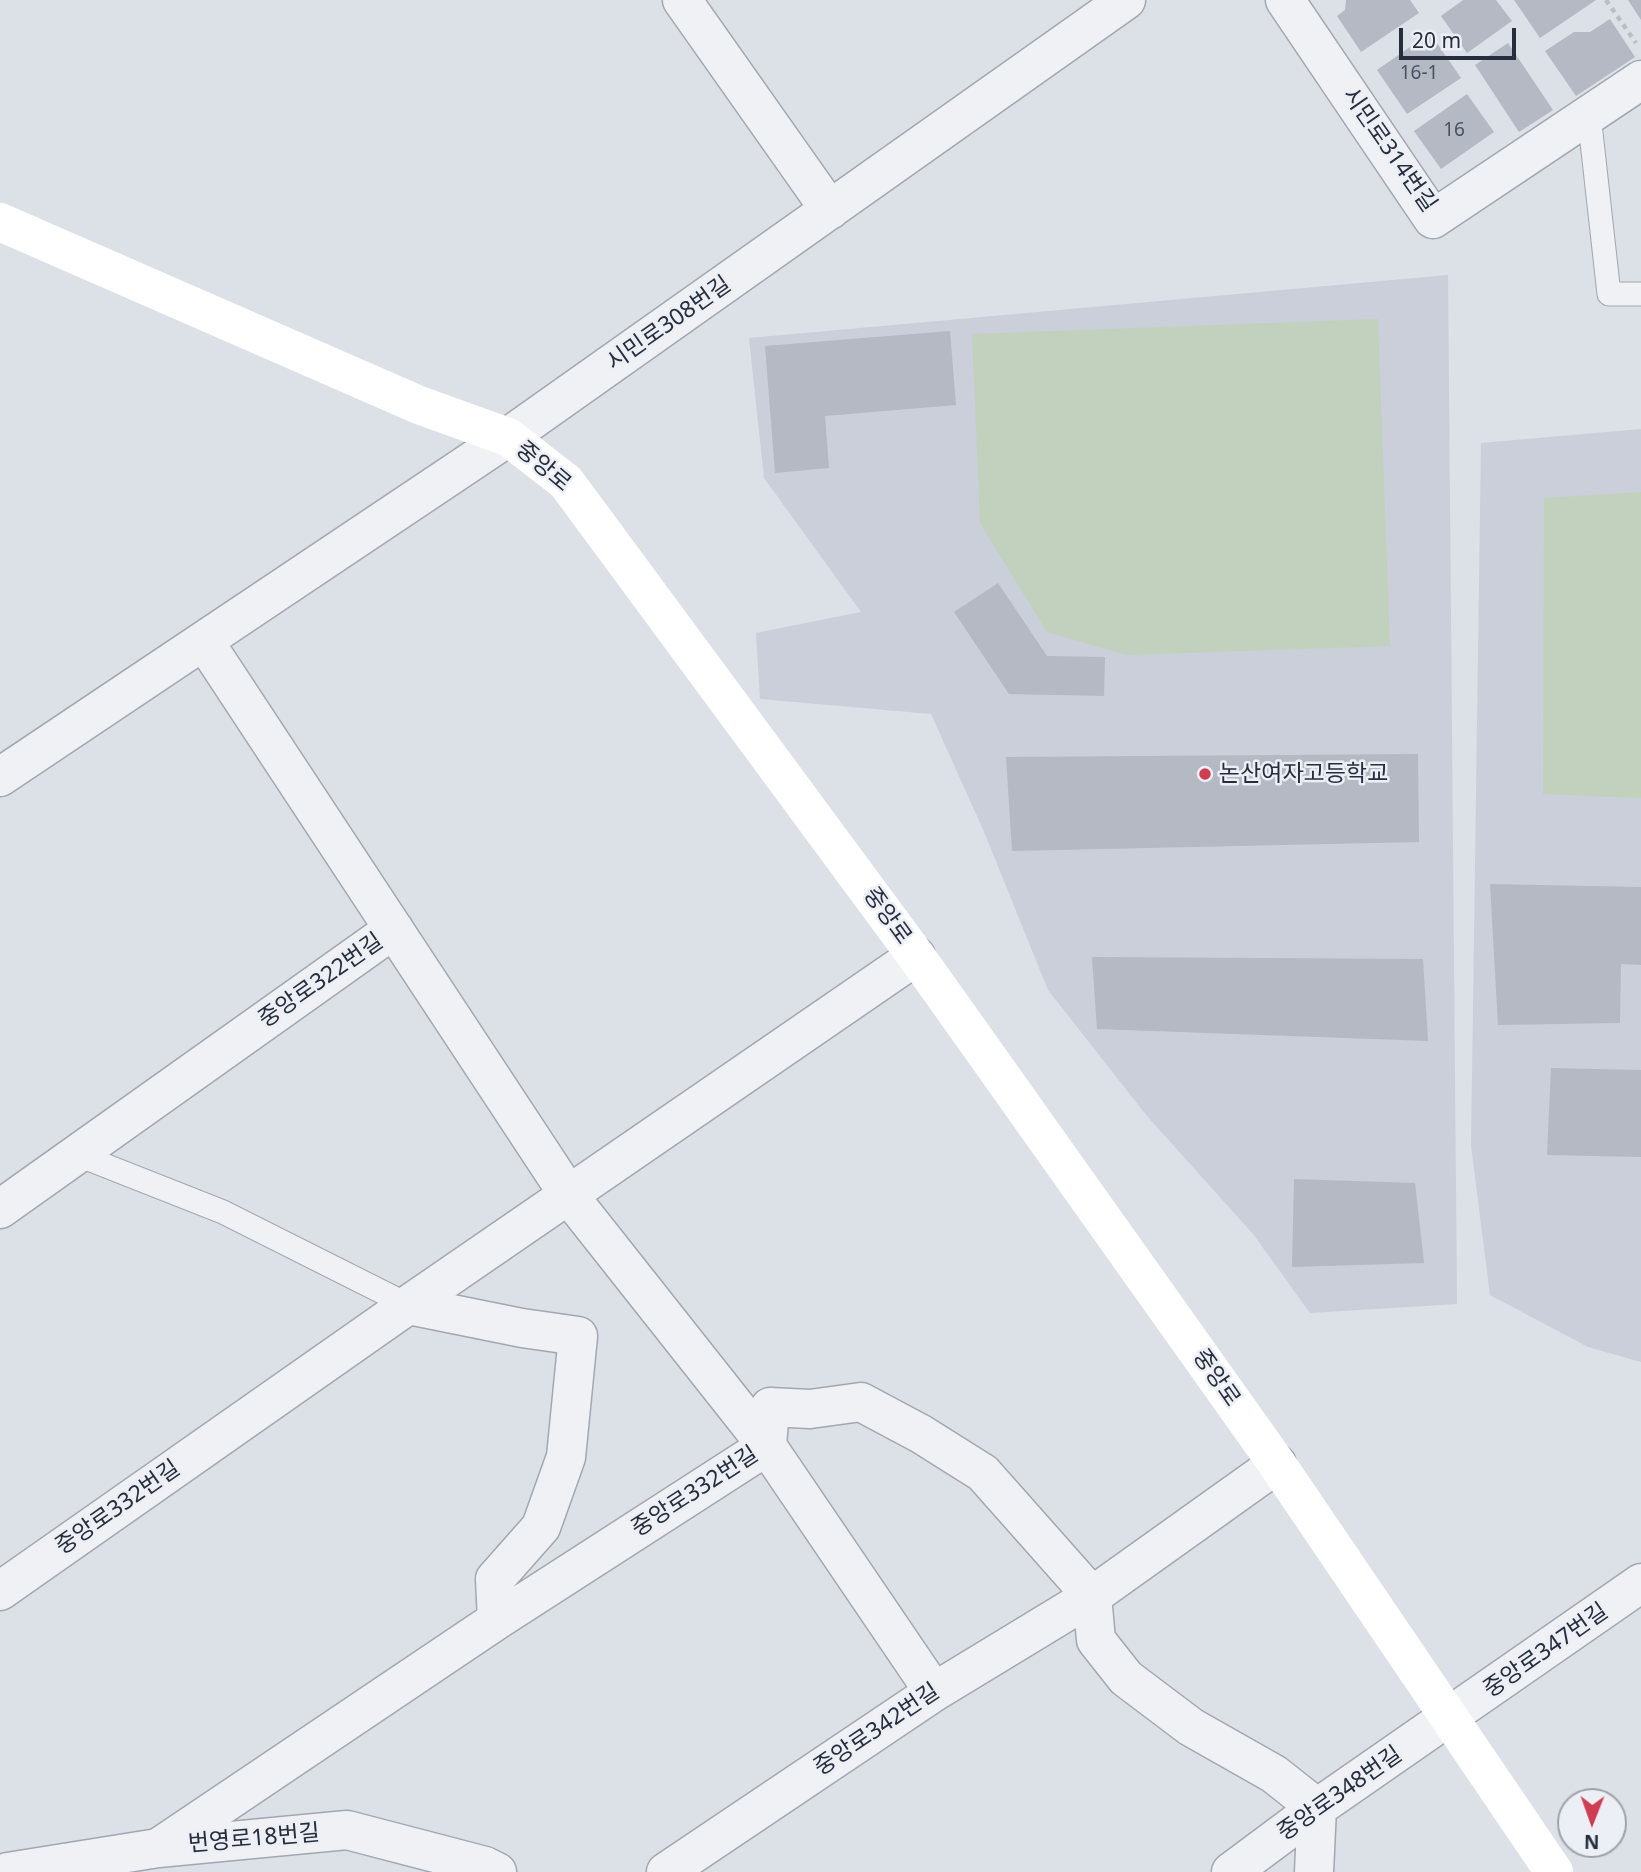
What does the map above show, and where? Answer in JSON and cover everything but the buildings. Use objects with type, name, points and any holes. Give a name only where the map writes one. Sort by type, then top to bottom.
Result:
[{"type":"street","points":[[682,0],[830,209]]},
{"type":"street","name":"시민로308번길","points":[[508,438],[1126,0]]},
{"type":"street","name":"시민로314번길","points":[[1285,0],[1433,219],[1641,80]]},
{"type":"street","name":"중앙로","points":[[0,222],[419,405],[508,438],[566,482],[916,956],[1277,1464],[1554,1872]]},
{"type":"street","points":[[0,777],[508,438]]},
{"type":"street","name":"중앙로322번길","points":[[0,1209],[394,929],[204,640]]},
{"type":"street","name":"중앙로332번길","points":[[158,1848],[497,1619],[767,1446],[570,1197],[394,929]]},
{"type":"street","name":"중앙로332번길","points":[[0,1591],[408,1305],[570,1197],[916,956]]},
{"type":"street","points":[[408,1305],[522,1328],[578,1336],[566,1457],[541,1527],[495,1579],[497,1619]]},
{"type":"street","points":[[934,1692],[767,1446],[770,1407],[810,1409],[861,1402],[983,1473],[1093,1596],[1096,1640],[1126,1678],[1191,1727],[1274,1774],[1317,1808],[1314,1872]]},
{"type":"street","name":"중앙로342번길","points":[[666,1872],[934,1692],[1093,1596],[1277,1464]]},
{"type":"street","name":"중앙로347번길","points":[[1451,1718],[1641,1583]]},
{"type":"street","name":"중앙로348번길","points":[[1231,1872],[1317,1808],[1451,1718]]},
{"type":"street","name":"번영로18번길","points":[[8,1862],[347,1830],[485,1866],[497,1872]]},
{"type":"lane","points":[[1589,115],[1609,294],[1641,294]]},
{"type":"lane","points":[[76,1154],[223,1212],[408,1305]]},
{"type":"path","points":[[1606,0],[1641,50]]},
{"type":"shaded area","name":"논산여자고등학교","points":[[1448,275],[1457,1304],[1310,1313],[1253,1234],[1147,1116],[1048,990],[985,834],[931,714],[760,699],[756,633],[861,612],[764,478],[749,338]]},
{"type":"shaded area","points":[[1641,429],[1641,1362],[1588,1347],[1490,1295],[1471,1146],[1481,443]]},
{"type":"green space","points":[[1378,319],[1390,646],[1127,655],[1047,632],[980,523],[972,334]]},
{"type":"green space","points":[[1641,492],[1641,798],[1543,794],[1544,498]]},
{"type":"place","name":"논산여자고등학교","points":[[1205,774]]}]
